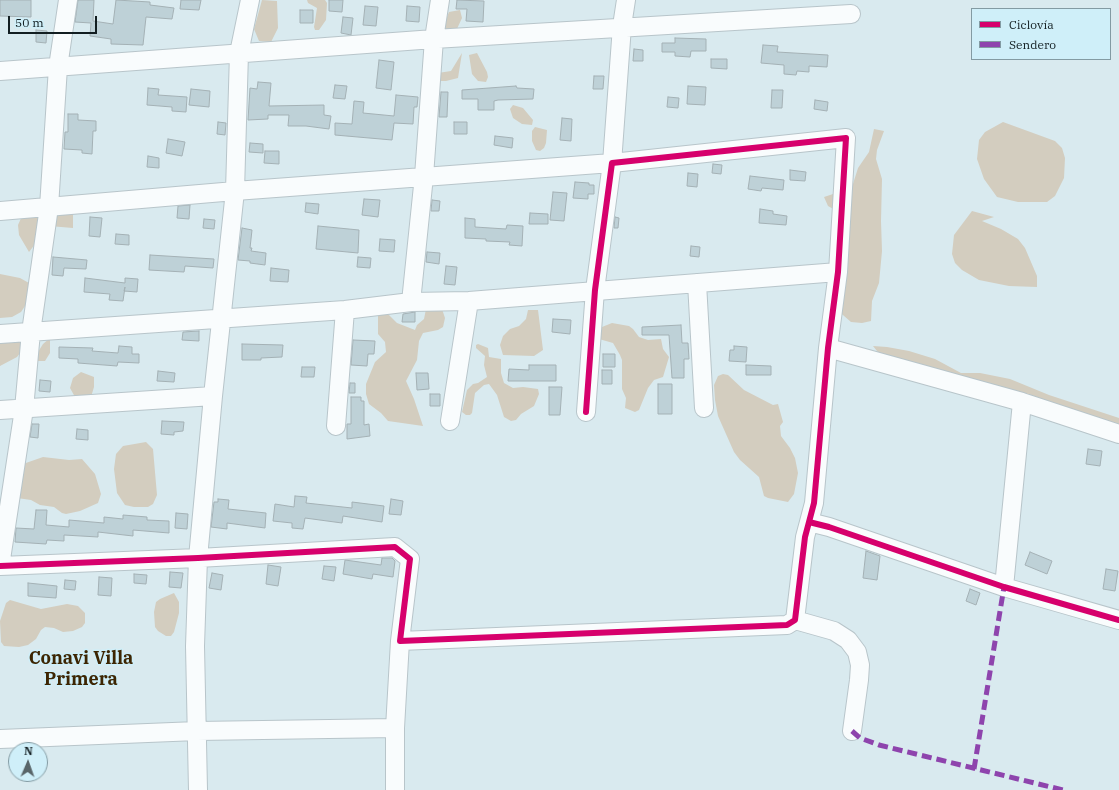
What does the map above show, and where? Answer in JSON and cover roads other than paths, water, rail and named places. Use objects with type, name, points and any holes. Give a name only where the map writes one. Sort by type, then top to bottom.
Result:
[{"type":"street","points":[[68,0],[58,68],[49,207],[31,332],[24,410],[0,566],[198,558],[396,547],[410,559],[400,640],[395,728],[395,790]]},
{"type":"street","points":[[198,790],[195,646],[198,558],[213,396],[235,191],[239,53],[250,0]]},
{"type":"street","points":[[411,302],[424,176],[434,39],[440,0]]},
{"type":"street","points":[[586,412],[594,290],[612,163],[622,26],[626,0]]},
{"type":"street","points":[[0,71],[622,26],[852,14]]},
{"type":"street","points":[[0,211],[424,176],[612,163],[846,138],[838,272],[828,348],[814,503],[805,536],[795,620]]},
{"type":"street","points":[[0,334],[345,310],[411,302],[469,300],[838,272]]},
{"type":"street","points":[[697,283],[704,408]]},
{"type":"street","points":[[450,421],[469,300]]},
{"type":"street","points":[[336,426],[345,310]]},
{"type":"street","points":[[828,348],[1022,402],[1119,434]]},
{"type":"street","points":[[0,410],[24,410],[213,396]]},
{"type":"street","points":[[1004,587],[1022,402]]},
{"type":"street","points":[[809,522],[829,527],[1004,587],[1119,620]]},
{"type":"street","points":[[400,640],[787,625],[795,620],[834,631],[848,640],[857,652],[860,665],[852,731]]},
{"type":"street","points":[[0,739],[197,731],[395,728]]},
{"type":"district","name":"Conavi Villa Primera","points":[[81,669]]}]
